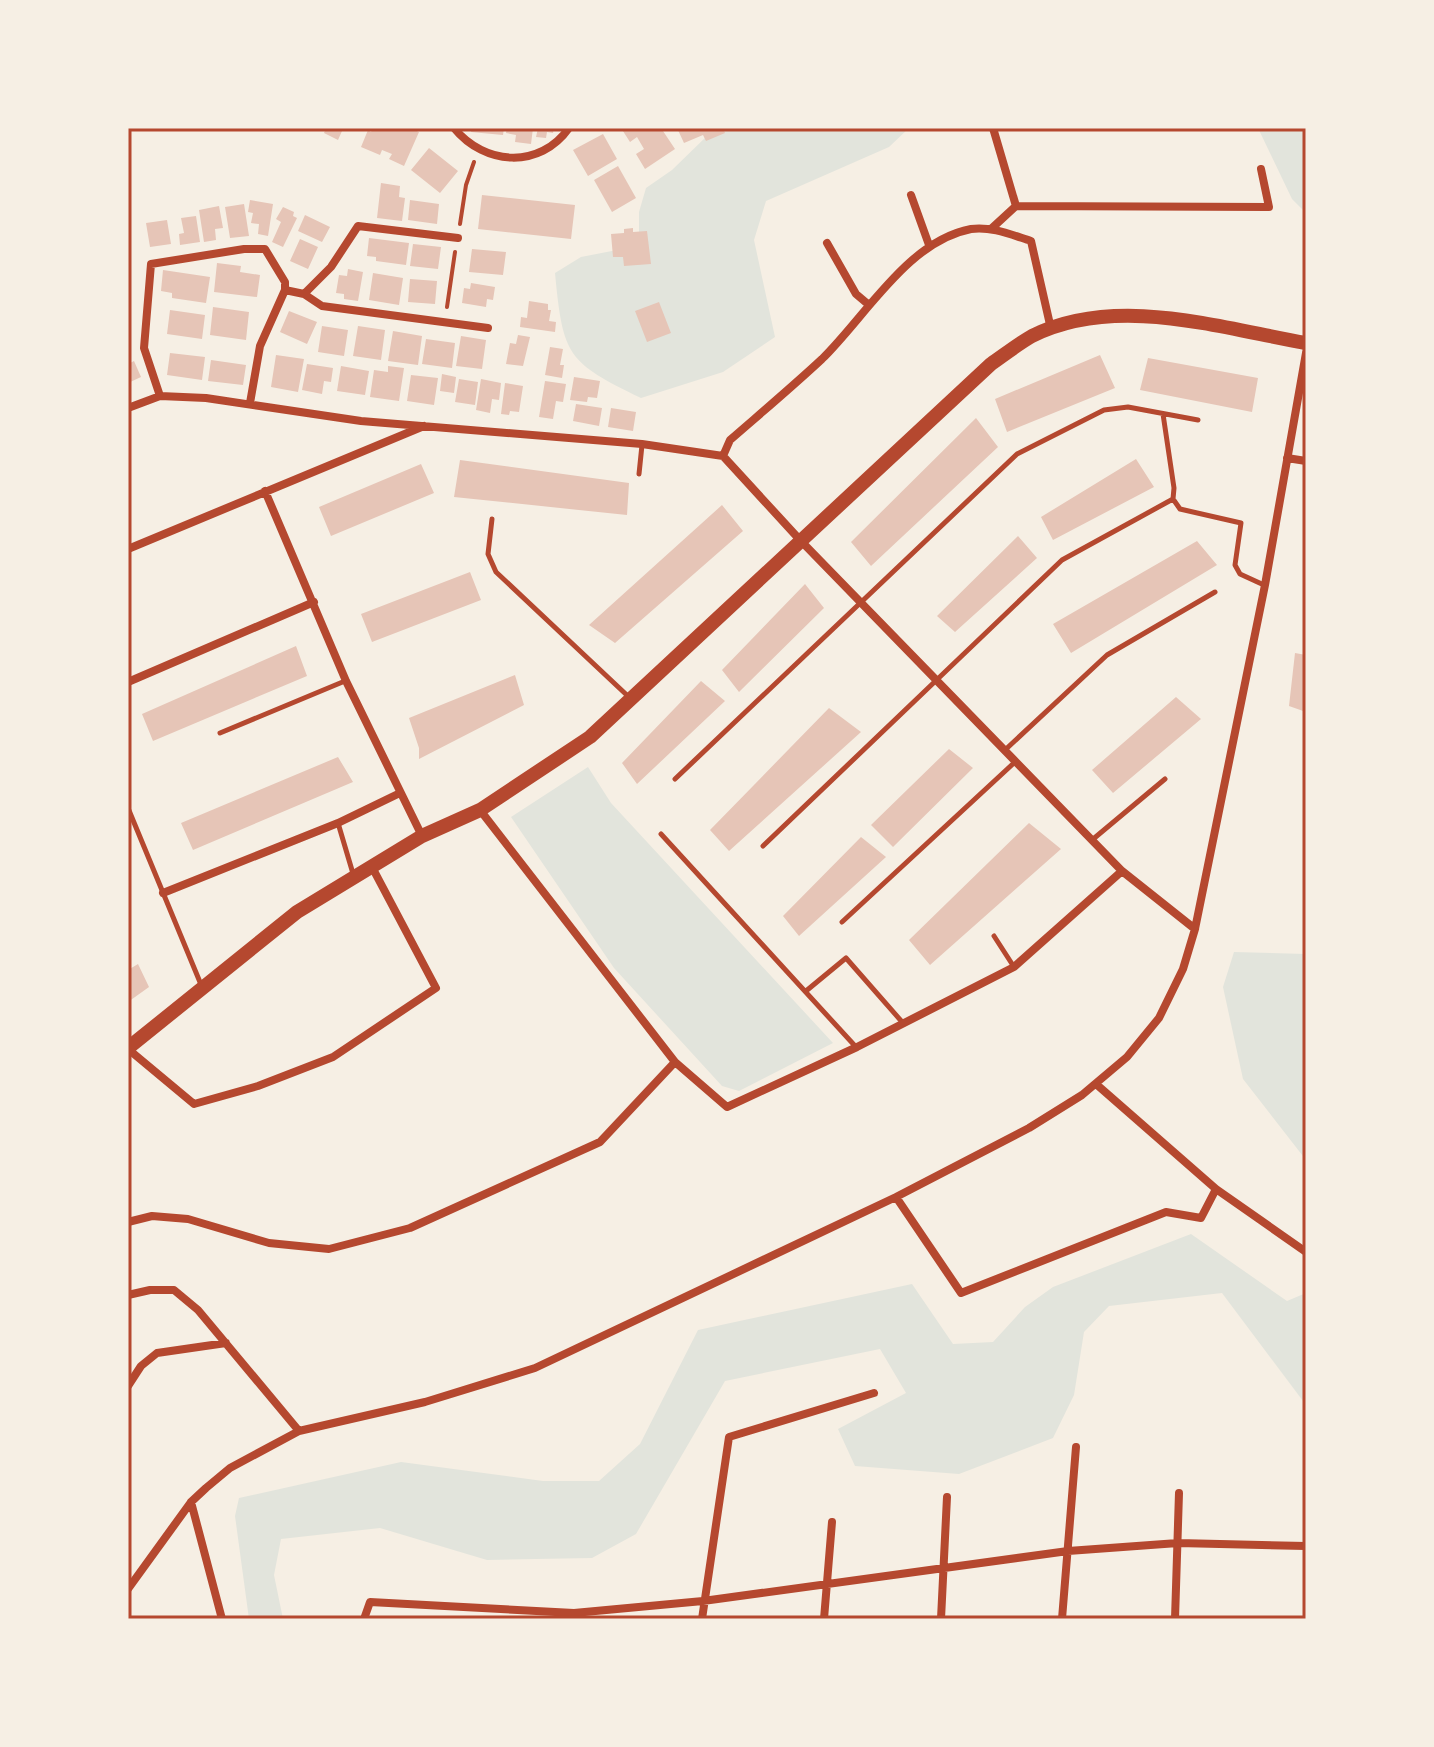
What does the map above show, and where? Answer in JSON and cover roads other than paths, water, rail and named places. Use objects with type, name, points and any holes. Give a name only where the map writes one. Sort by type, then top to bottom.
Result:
[{"type":"street","points":[[454,128],[478,149],[515,158],[548,150],[569,128]]},
{"type":"street","points":[[993,128],[1016,206]]},
{"type":"street","points":[[991,229],[1016,206],[1269,207],[1261,169]]},
{"type":"street","points":[[911,195],[929,245]]},
{"type":"street","points":[[304,294],[331,267],[358,226],[458,238]]},
{"type":"street","points":[[723,456],[730,440],[823,358],[869,305],[929,245],[972,229],[991,229],[1031,241],[1051,330]]},
{"type":"street","points":[[827,243],[856,294],[869,305]]},
{"type":"street","points":[[160,396],[144,348],[151,264],[244,249],[265,249],[285,282],[285,290],[260,346],[250,403]]},
{"type":"street","points":[[285,290],[304,294],[322,306],[488,328]]},
{"type":"street","points":[[372,867],[436,988],[333,1057],[258,1086],[194,1104],[128,1048],[297,912],[422,836],[480,810],[590,737],[991,364],[1033,336],[1073,322],[1115,315],[1153,316],[1306,343]]},
{"type":"street","points":[[128,1589],[191,1502],[230,1468],[299,1431],[425,1402],[535,1368],[896,1197],[1029,1128],[1096,1084],[1127,1057],[1159,1018],[1183,969],[1195,929],[1265,585],[1306,353]]},
{"type":"street","points":[[128,408],[160,396],[250,403],[361,421],[428,424],[642,444],[723,456],[800,540],[1122,871],[1195,929]]},
{"type":"street","points":[[128,549],[428,424]]},
{"type":"street","points":[[1287,458],[1306,461]]},
{"type":"street","points":[[265,491],[346,681],[422,836]]},
{"type":"street","points":[[128,682],[314,602]]},
{"type":"street","points":[[163,893],[338,823],[400,793]]},
{"type":"street","points":[[480,810],[675,1062],[727,1107],[857,1047],[1014,967],[1122,871]]},
{"type":"street","points":[[128,1222],[152,1216],[188,1219],[269,1243],[329,1249],[410,1228],[600,1142],[675,1062]]},
{"type":"street","points":[[1096,1084],[1216,1189],[1306,1252]]},
{"type":"street","points":[[896,1197],[961,1293],[1166,1212],[1201,1218],[1216,1189]]},
{"type":"street","points":[[128,1295],[150,1290],[174,1290],[198,1310],[299,1431]]},
{"type":"street","points":[[128,1386],[141,1366],[157,1353],[226,1343]]},
{"type":"street","points":[[702,1619],[729,1437],[874,1393]]},
{"type":"street","points":[[1062,1619],[1076,1447]]},
{"type":"street","points":[[1175,1619],[1179,1493]]},
{"type":"street","points":[[941,1619],[947,1497]]},
{"type":"street","points":[[191,1502],[222,1619]]},
{"type":"street","points":[[824,1619],[832,1522]]},
{"type":"street","points":[[364,1619],[370,1602],[574,1616],[944,1570],[1068,1551],[1178,1543],[1306,1546]]},
{"type":"lane","points":[[675,779],[1017,454],[1104,410],[1128,407],[1198,420]]},
{"type":"lane","points":[[1163,414],[1173,499],[1180,509],[1241,523],[1235,565],[1240,574],[1265,585]]},
{"type":"lane","points":[[639,474],[642,444]]},
{"type":"lane","points":[[763,846],[1062,560],[1173,499]]},
{"type":"lane","points":[[492,519],[488,554],[496,572],[631,699]]},
{"type":"lane","points":[[1005,750],[1107,655],[1215,592]]},
{"type":"lane","points":[[220,733],[346,681]]},
{"type":"lane","points":[[842,922],[1016,761]]},
{"type":"lane","points":[[1092,840],[1165,779]]},
{"type":"lane","points":[[128,808],[202,988]]},
{"type":"lane","points":[[338,823],[355,878]]},
{"type":"lane","points":[[661,834],[857,1047]]},
{"type":"lane","points":[[994,936],[1014,967]]},
{"type":"lane","points":[[806,991],[846,958],[904,1024]]}]
